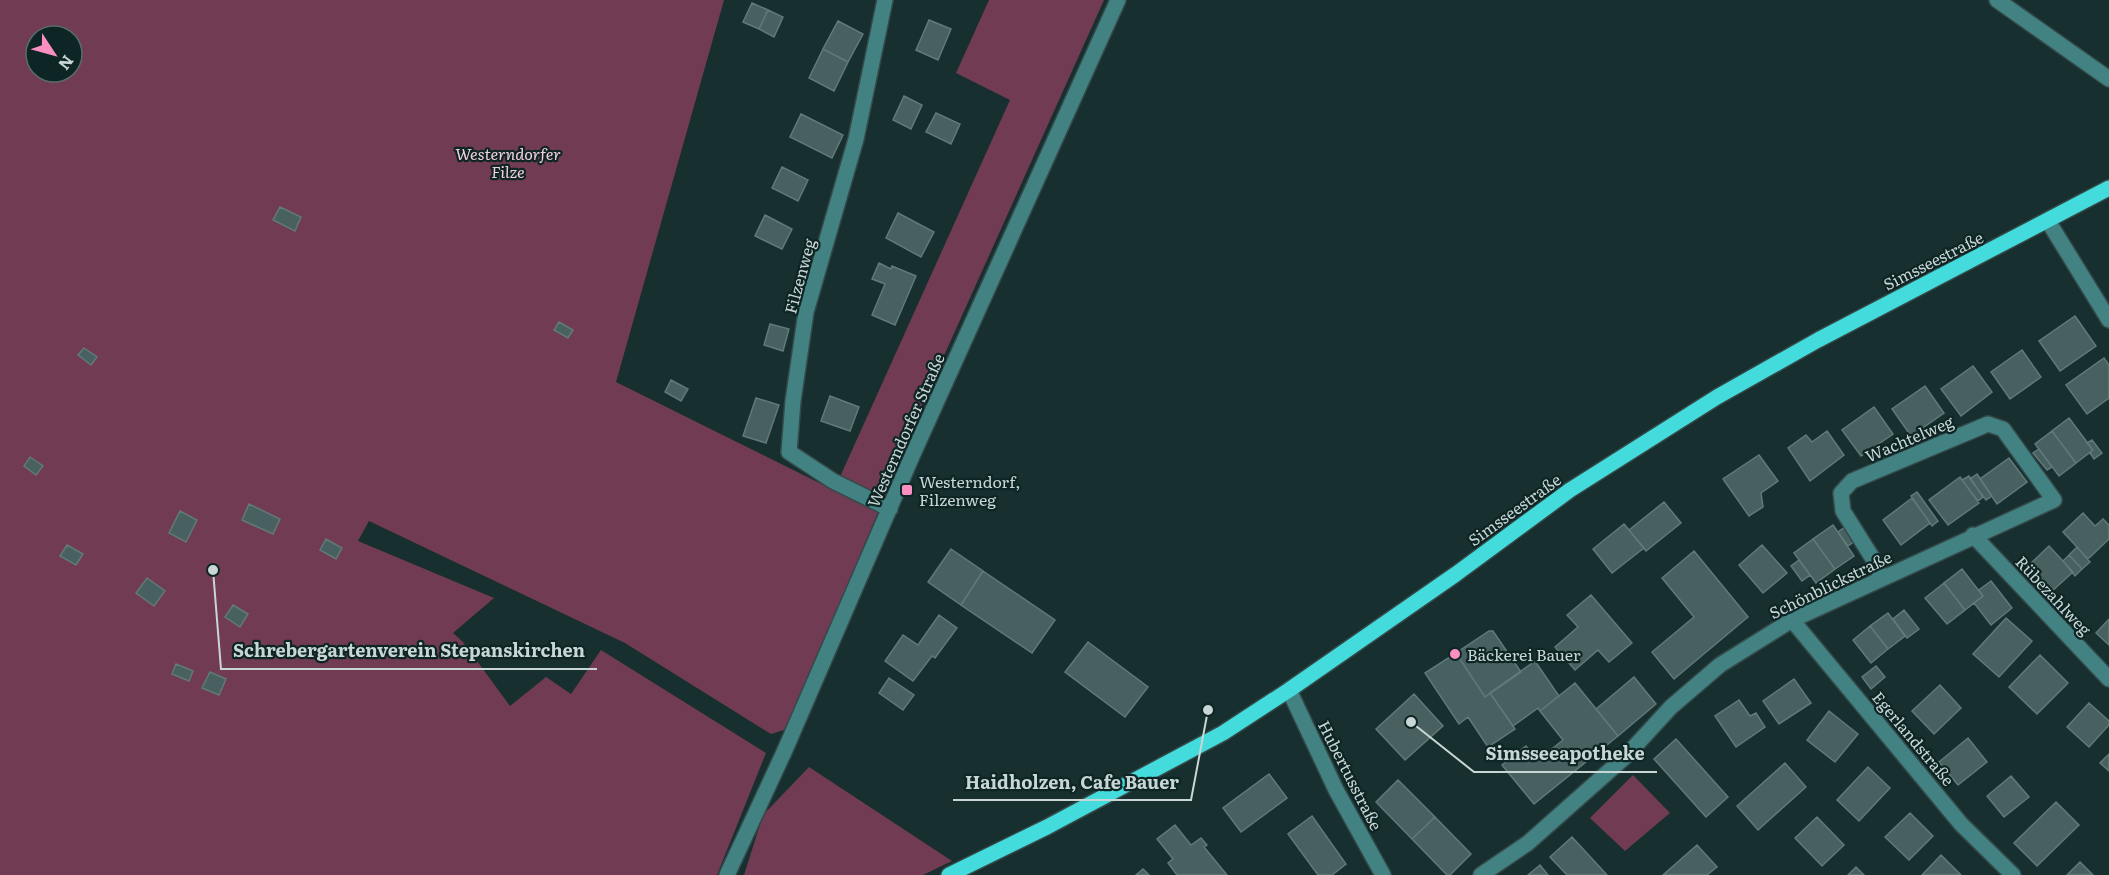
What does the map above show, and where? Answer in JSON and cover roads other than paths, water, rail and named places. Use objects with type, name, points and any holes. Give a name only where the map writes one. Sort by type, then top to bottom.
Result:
[{"type":"main road","name":"Simsseestraße","points":[[950,875],[1189,752],[1289,690],[1456,574],[1570,490],[1717,397],[1818,340],[2109,188]]},
{"type":"street","name":"Filzenweg","points":[[885,0],[856,139],[806,312],[793,400],[789,452],[833,481],[890,509]]},
{"type":"street","name":"Westerndorfer Straße","points":[[727,875],[785,750],[890,509],[1118,0]]},
{"type":"street","points":[[1997,0],[2109,79]]},
{"type":"street","points":[[2048,221],[2109,320]]},
{"type":"street","name":"Wachtelweg","points":[[1881,578],[1875,562],[1843,511],[1840,494],[1852,481],[1988,424],[2002,429],[2054,500]]},
{"type":"street","name":"Schönblickstraße","points":[[1481,875],[1528,843],[1626,756],[1671,707],[1720,664],[1792,620],[2054,500]]},
{"type":"street","name":"Rübezahlweg","points":[[1974,535],[2109,679]]},
{"type":"street","name":"Egerlandstraße","points":[[1792,620],[1961,824],[2013,875]]},
{"type":"street","name":"Hubertusstraße","points":[[1289,690],[1336,790],[1383,875]]},
{"type":"place","name":"Westerndorf, Filzenweg","points":[[907,490]]},
{"type":"place","name":"Schrebergartenverein Stepanskirchen","points":[[213,570]]},
{"type":"place","name":"Bäckerei Bauer","points":[[1455,654]]},
{"type":"place","name":"Haidholzen, Cafe Bauer","points":[[1208,710]]},
{"type":"place","name":"Simsseeapotheke","points":[[1411,722]]},
{"type":"park label","name":"Westerndorfer Filze","points":[[508,162]]}]
